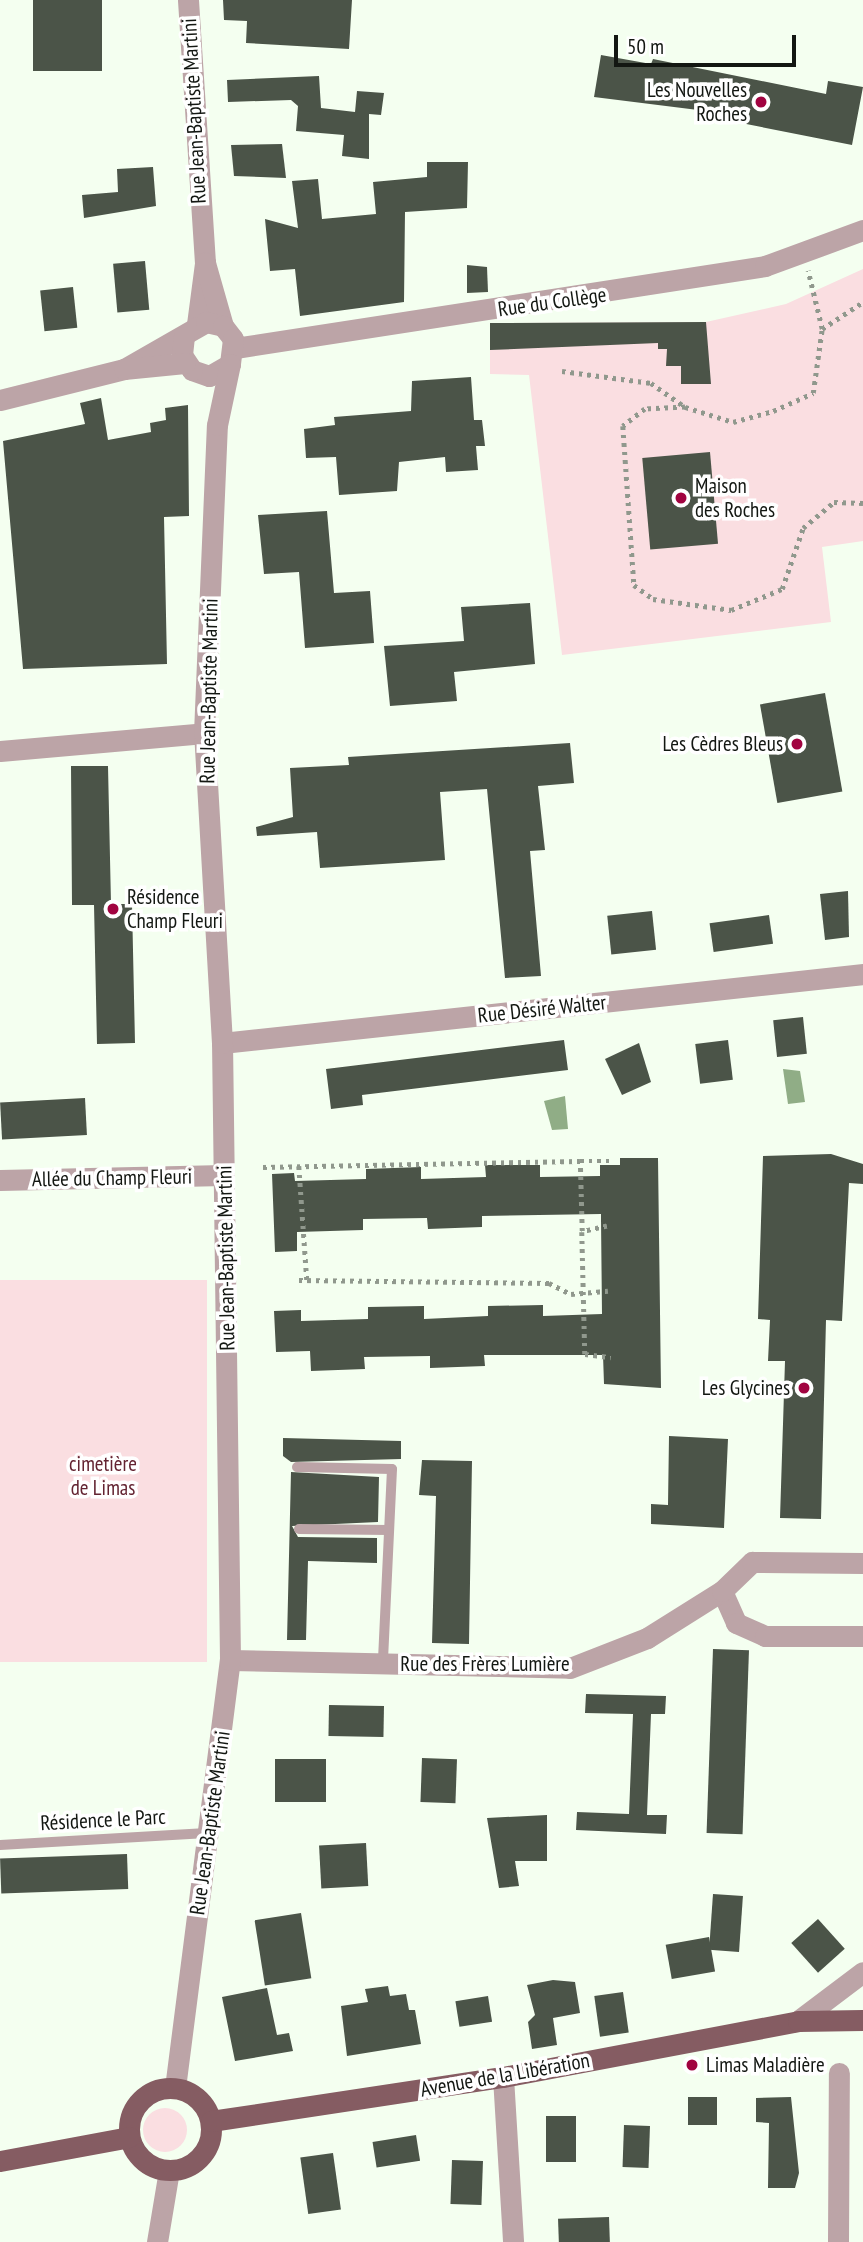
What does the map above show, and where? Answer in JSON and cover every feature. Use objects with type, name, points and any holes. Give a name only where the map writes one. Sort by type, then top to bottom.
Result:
[{"type":"main road","name":"Avenue de la Libération","points":[[211,2121],[503,2077],[798,2021],[863,2020]]},
{"type":"main road","points":[[175,2088],[198,2099],[211,2121],[201,2155],[169,2170],[144,2161],[129,2137],[139,2101],[175,2088]]},
{"type":"main road","points":[[0,2161],[129,2137]]},
{"type":"street","name":"Rue Jean-Baptiste Martini","points":[[175,2088],[230,1660],[222,1043],[204,733],[217,425],[233,356],[205,263],[188,0]]},
{"type":"street","name":"Rue du Collège","points":[[124,369],[193,369],[217,374],[233,356],[636,289],[801,254],[863,230]]},
{"type":"street","name":"Rue Jean-Baptiste Martini","points":[[205,263],[191,330],[193,369],[217,425]]},
{"type":"street","points":[[0,400],[124,369],[191,330],[223,326]]},
{"type":"street","points":[[0,751],[204,733]]},
{"type":"street","name":"Rue Désiré Walter","points":[[222,1043],[863,974]]},
{"type":"street","name":"Allée du Champ Fleuri","points":[[0,1180],[224,1175]]},
{"type":"street","name":"Rue des Frères Lumière","points":[[230,1660],[570,1668],[647,1638],[722,1591],[752,1562],[863,1563]]},
{"type":"street","points":[[722,1591],[736,1623],[765,1636],[863,1636]]},
{"type":"street","points":[[798,2021],[863,1972]]},
{"type":"street","points":[[838,2242],[839,2073]]},
{"type":"street","points":[[503,2077],[513,2242]]},
{"type":"street","points":[[157,2242],[169,2170]]},
{"type":"lane","points":[[297,1467],[392,1469],[383,1663]]},
{"type":"lane","points":[[299,1529],[389,1530]]},
{"type":"lane","name":"Résidence le Parc","points":[[0,1845],[207,1833]]},
{"type":"path","points":[[562,371],[651,383],[685,407],[733,422],[813,393],[822,329],[817,290],[801,254]]},
{"type":"path","points":[[822,329],[863,302]]},
{"type":"path","points":[[685,407],[645,410],[623,426],[634,585],[653,599],[731,610],[782,589],[803,528],[834,502],[863,503]]},
{"type":"path","points":[[580,1161],[584,1354],[611,1357]]},
{"type":"path","points":[[263,1167],[609,1161]]},
{"type":"path","points":[[299,1167],[307,1280]]},
{"type":"path","points":[[582,1232],[607,1226]]},
{"type":"path","points":[[299,1280],[549,1283],[583,1293],[608,1291]]},
{"type":"green space","points":[[863,269],[863,541],[822,547],[831,622],[562,655],[529,375],[490,374],[490,323],[706,322],[786,304]]},
{"type":"green space","name":"cimetière de Limas","points":[[0,1280],[207,1280],[207,1662],[0,1662]]},
{"type":"green space","points":[[165,2108],[174,2109],[181,2114],[186,2121],[186,2139],[181,2146],[174,2151],[165,2152],[156,2151],[149,2146],[144,2139],[143,2130],[144,2121],[149,2114],[156,2109]]},
{"type":"shaded area","points":[[783,1069],[800,1071],[805,1102],[788,1104]]},
{"type":"shaded area","points":[[565,1096],[568,1129],[552,1130],[544,1101]]},
{"type":"building","points":[[33,0],[102,0],[102,71],[33,71]]},
{"type":"building","points":[[223,0],[352,0],[349,49],[246,43],[247,21],[224,20]]},
{"type":"building","name":"Les Nouvelles Roches","points":[[601,55],[651,64],[653,59],[826,94],[828,81],[863,87],[852,145],[721,119],[722,113],[594,97]]},
{"type":"building","points":[[319,76],[321,108],[355,112],[357,91],[384,93],[381,115],[369,114],[369,159],[342,156],[344,135],[296,131],[298,106],[291,100],[228,102],[227,80]]},
{"type":"building","points":[[282,144],[286,178],[234,176],[231,145]]},
{"type":"building","points":[[427,162],[468,162],[467,208],[405,212],[404,302],[300,316],[295,269],[270,271],[265,219],[298,228],[292,181],[318,179],[322,219],[376,214],[373,182],[427,177]]},
{"type":"building","points":[[153,167],[156,206],[84,218],[82,195],[118,192],[117,169]]},
{"type":"building","points":[[145,261],[149,310],[117,313],[113,264]]},
{"type":"building","points":[[467,265],[487,267],[488,292],[467,293]]},
{"type":"building","points":[[73,287],[77,328],[44,331],[40,290]]},
{"type":"building","points":[[706,322],[711,384],[681,384],[681,366],[666,366],[667,349],[658,349],[658,343],[490,350],[490,323]]},
{"type":"building","points":[[471,377],[474,420],[482,420],[485,446],[476,446],[478,470],[446,472],[445,457],[399,462],[397,491],[339,495],[336,457],[306,458],[304,429],[335,425],[334,417],[411,411],[412,381]]},
{"type":"building","points":[[101,398],[108,440],[151,432],[150,423],[166,420],[165,408],[188,405],[189,516],[164,517],[167,664],[23,669],[3,441],[85,424],[80,403]]},
{"type":"building","name":"Maison des Roches","points":[[710,452],[718,544],[650,550],[642,458]]},
{"type":"building","points":[[327,511],[334,593],[370,591],[374,643],[305,648],[299,572],[264,574],[258,515]]},
{"type":"building","points":[[530,603],[535,664],[454,672],[457,701],[390,706],[384,646],[464,641],[461,607]]},
{"type":"building","name":"Les Cèdres Bleus","points":[[825,693],[842,791],[777,803],[760,704]]},
{"type":"building","points":[[570,743],[574,783],[538,786],[545,850],[530,851],[541,976],[505,978],[487,789],[440,792],[445,860],[320,868],[317,832],[257,836],[256,827],[293,817],[290,768],[349,765],[348,757]]},
{"type":"building","name":"Résidence Champ Fleuri","points":[[71,766],[108,766],[111,904],[132,904],[135,1043],[97,1044],[94,905],[72,905]]},
{"type":"building","points":[[848,891],[849,937],[825,940],[820,894]]},
{"type":"building","points":[[652,911],[656,950],[611,954],[607,916]]},
{"type":"building","points":[[769,915],[773,944],[714,952],[710,923]]},
{"type":"building","points":[[803,1017],[807,1054],[777,1057],[773,1020]]},
{"type":"building","points":[[564,1040],[568,1070],[362,1095],[363,1105],[331,1109],[326,1069]]},
{"type":"building","points":[[728,1040],[733,1080],[700,1084],[695,1044]]},
{"type":"building","points":[[639,1043],[651,1082],[622,1095],[605,1059]]},
{"type":"building","points":[[85,1098],[87,1135],[2,1139],[0,1102]]},
{"type":"building","points":[[831,1154],[863,1164],[863,1184],[849,1183],[842,1321],[826,1320],[821,1519],[780,1518],[785,1361],[768,1361],[770,1320],[758,1319],[763,1156]]},
{"type":"building","points":[[620,1158],[658,1158],[661,1388],[604,1384],[603,1355],[484,1355],[485,1366],[430,1368],[430,1356],[364,1357],[365,1369],[311,1371],[310,1351],[276,1352],[274,1311],[301,1310],[301,1321],[368,1319],[368,1307],[424,1306],[424,1319],[488,1316],[488,1306],[543,1305],[543,1316],[602,1314],[601,1214],[482,1216],[482,1227],[428,1229],[427,1218],[363,1219],[363,1230],[297,1232],[297,1251],[275,1252],[272,1174],[294,1173],[295,1181],[366,1179],[366,1169],[421,1167],[421,1179],[486,1177],[485,1165],[540,1165],[540,1177],[600,1176],[600,1165],[620,1165]]},
{"type":"building","points":[[669,1436],[728,1439],[724,1528],[651,1524],[651,1504],[668,1505]]},
{"type":"building","points":[[283,1438],[401,1441],[401,1459],[291,1462],[283,1456]]},
{"type":"building","points":[[422,1460],[472,1461],[469,1644],[432,1643],[436,1496],[419,1495]]},
{"type":"building","points":[[291,1472],[379,1477],[378,1522],[292,1526],[298,1537],[377,1538],[377,1563],[308,1561],[306,1640],[287,1640]]},
{"type":"building","points":[[713,1649],[749,1650],[743,1834],[707,1833]]},
{"type":"building","points":[[586,1694],[666,1696],[665,1714],[651,1714],[647,1815],[667,1815],[666,1834],[576,1830],[577,1812],[629,1814],[633,1714],[585,1713]]},
{"type":"building","points":[[329,1705],[384,1706],[383,1737],[328,1736]]},
{"type":"building","points":[[422,1758],[457,1759],[455,1803],[420,1802]]},
{"type":"building","points":[[275,1759],[326,1759],[326,1802],[275,1802]]},
{"type":"building","points":[[547,1815],[547,1861],[515,1861],[519,1886],[499,1888],[487,1818]]},
{"type":"building","points":[[366,1843],[368,1886],[321,1888],[319,1845]]},
{"type":"building","points":[[127,1854],[128,1889],[1,1893],[0,1858]]},
{"type":"building","points":[[713,1894],[743,1896],[739,1952],[709,1950]]},
{"type":"building","points":[[301,1913],[311,1978],[265,1986],[255,1920]]},
{"type":"building","points":[[818,1919],[845,1949],[818,1973],[791,1943]]},
{"type":"building","points":[[709,1937],[715,1971],[672,1979],[666,1945]]},
{"type":"building","points":[[553,1980],[575,1982],[580,2013],[553,2018],[557,2045],[532,2049],[528,2022],[535,2015],[527,1985]]},
{"type":"building","points":[[388,1986],[390,1996],[406,1994],[409,2010],[415,2010],[421,2044],[347,2056],[341,2006],[368,2002],[365,1989]]},
{"type":"building","points":[[267,1988],[277,2035],[289,2033],[293,2051],[235,2061],[222,1997]]},
{"type":"building","points":[[623,1992],[629,2033],[600,2037],[594,1996]]},
{"type":"building","points":[[488,1996],[492,2022],[459,2027],[455,2001]]},
{"type":"building","points":[[688,2097],[717,2097],[717,2125],[688,2125]]},
{"type":"building","points":[[791,2097],[799,2173],[795,2188],[768,2188],[769,2123],[756,2122],[756,2098]]},
{"type":"building","points":[[546,2116],[576,2116],[576,2162],[546,2162]]},
{"type":"building","points":[[624,2125],[650,2126],[649,2168],[623,2167]]},
{"type":"building","points":[[416,2135],[420,2161],[377,2168],[373,2142]]},
{"type":"building","points":[[333,2153],[341,2209],[308,2214],[300,2158]]},
{"type":"building","points":[[452,2160],[483,2161],[481,2205],[450,2204]]},
{"type":"building","points":[[609,2217],[610,2242],[559,2242],[558,2219]]},
{"type":"place","name":"Les Nouvelles Roches","points":[[761,102]]},
{"type":"place","name":"Maison des Roches","points":[[681,498]]},
{"type":"place","name":"Les Cèdres Bleus","points":[[797,744]]},
{"type":"place","name":"Résidence Champ Fleuri","points":[[113,909]]},
{"type":"place","name":"Les Glycines","points":[[804,1388]]},
{"type":"place","name":"Limas Maladière","points":[[692,2065]]}]
